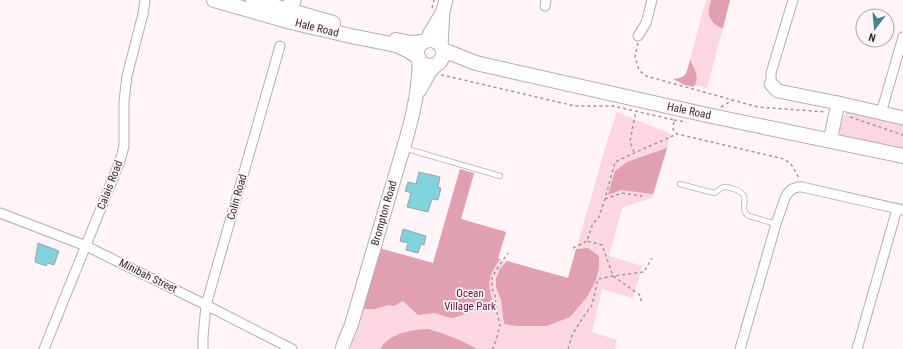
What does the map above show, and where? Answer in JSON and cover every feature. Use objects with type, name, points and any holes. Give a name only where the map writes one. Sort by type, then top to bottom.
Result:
[{"type":"main road","name":"Hale Road","points":[[214,0],[289,10],[351,36],[396,45],[409,51],[418,58]]},
{"type":"main road","name":"Hale Road","points":[[253,0],[394,39],[411,43],[425,41]]},
{"type":"main road","points":[[432,40],[437,42],[442,48],[443,55],[438,67],[433,65],[429,66],[421,62],[418,58],[418,49],[425,41],[432,40]]},
{"type":"main road","name":"Hale Road","points":[[442,48],[476,63]]},
{"type":"main road","name":"Hale Road","points":[[438,67],[446,62],[476,63],[903,156]]},
{"type":"street","name":"Calais Road","points":[[144,14],[145,0]]},
{"type":"street","name":"Calais Road","points":[[44,349],[120,161],[124,146],[124,101],[127,76],[144,14],[151,0]]},
{"type":"street","points":[[638,36],[646,23],[652,0]]},
{"type":"street","points":[[793,0],[771,73],[771,84],[778,91],[837,108],[881,113],[903,118]]},
{"type":"street","points":[[425,41],[430,33],[440,6]]},
{"type":"street","points":[[440,6],[442,48]]},
{"type":"street","points":[[881,113],[903,37]]},
{"type":"street","name":"Colin Road","points":[[203,349],[206,304],[280,46]]},
{"type":"street","name":"Brompton Road","points":[[342,349],[351,326],[416,99],[419,76],[418,58]]},
{"type":"street","name":"Brompton Road","points":[[416,99],[429,74],[438,67]]},
{"type":"street","points":[[830,141],[837,108]]},
{"type":"street","points":[[740,349],[785,198],[792,189],[798,187],[900,210],[857,349]]},
{"type":"street","name":"Minibah Street","points":[[0,213],[86,246],[206,304],[292,349]]},
{"type":"street","name":"Brompton Road","points":[[349,349],[351,326]]},
{"type":"lane","points":[[403,147],[500,176]]},
{"type":"lane","points":[[680,184],[714,193],[723,187],[738,190],[744,194],[745,197],[744,210],[746,214],[776,224]]},
{"type":"path","points":[[434,0],[440,6]]},
{"type":"path","points":[[638,36],[638,46],[635,57],[639,70],[646,76],[758,107],[837,108],[845,115],[903,135]]},
{"type":"path","points":[[438,67],[451,77],[575,106],[613,106],[674,120],[673,129],[677,134]]},
{"type":"path","points":[[721,107],[733,100]]},
{"type":"path","points":[[635,153],[630,140],[636,111]]},
{"type":"path","points":[[587,241],[593,223],[598,219],[615,162],[677,134],[784,159],[791,164],[801,181]]},
{"type":"path","points":[[605,199],[622,193],[642,196]]},
{"type":"path","points":[[573,248],[587,241],[602,245],[613,276],[641,296],[641,301]]},
{"type":"path","points":[[492,349],[494,347],[500,326],[495,295],[492,289],[492,277],[508,253]]},
{"type":"path","points":[[568,349],[572,335],[592,305],[598,279],[644,272],[652,258]]},
{"type":"green space","points":[[706,0],[730,0],[707,88],[684,82]]},
{"type":"green space","points":[[711,0],[730,0],[723,28],[714,23],[710,17],[709,10]]},
{"type":"green space","points":[[690,60],[697,76],[694,87],[685,85],[673,79],[686,74]]},
{"type":"green space","name":"Ocean Village Park","points":[[617,112],[671,134],[653,197],[622,208],[609,256],[642,266],[633,298],[602,289],[592,332],[617,340],[615,349],[351,349],[379,248],[433,263],[460,169],[474,173],[461,219],[506,232],[498,259],[568,278]]},
{"type":"green space","points":[[848,112],[903,122],[903,153],[843,139],[839,131],[844,115]]},
{"type":"green space","points":[[667,148],[653,194],[621,190],[608,195],[615,171],[627,162]]},
{"type":"green space","points":[[460,169],[474,173],[461,219],[506,232],[498,258],[500,259],[491,275],[489,285],[493,303],[488,309],[472,311],[451,318],[434,313],[418,315],[403,301],[394,306],[388,305],[375,309],[361,309],[379,248],[433,263]]},
{"type":"green space","points":[[588,248],[599,256],[599,267],[596,280],[587,297],[570,317],[547,326],[516,326],[504,324],[501,300],[496,287],[496,279],[500,269],[507,261],[568,278],[576,249]]},
{"type":"green space","points":[[428,329],[441,333],[477,349],[380,349],[389,339],[401,333]]},
{"type":"building","points":[[419,172],[440,177],[438,187],[441,188],[438,200],[432,199],[428,212],[407,207],[411,193],[405,191],[408,182],[416,184]]},
{"type":"building","points":[[403,229],[426,236],[424,245],[421,244],[418,253],[406,250],[408,243],[400,241]]},
{"type":"building","points":[[38,243],[59,251],[54,265],[48,263],[46,266],[35,262]]}]
